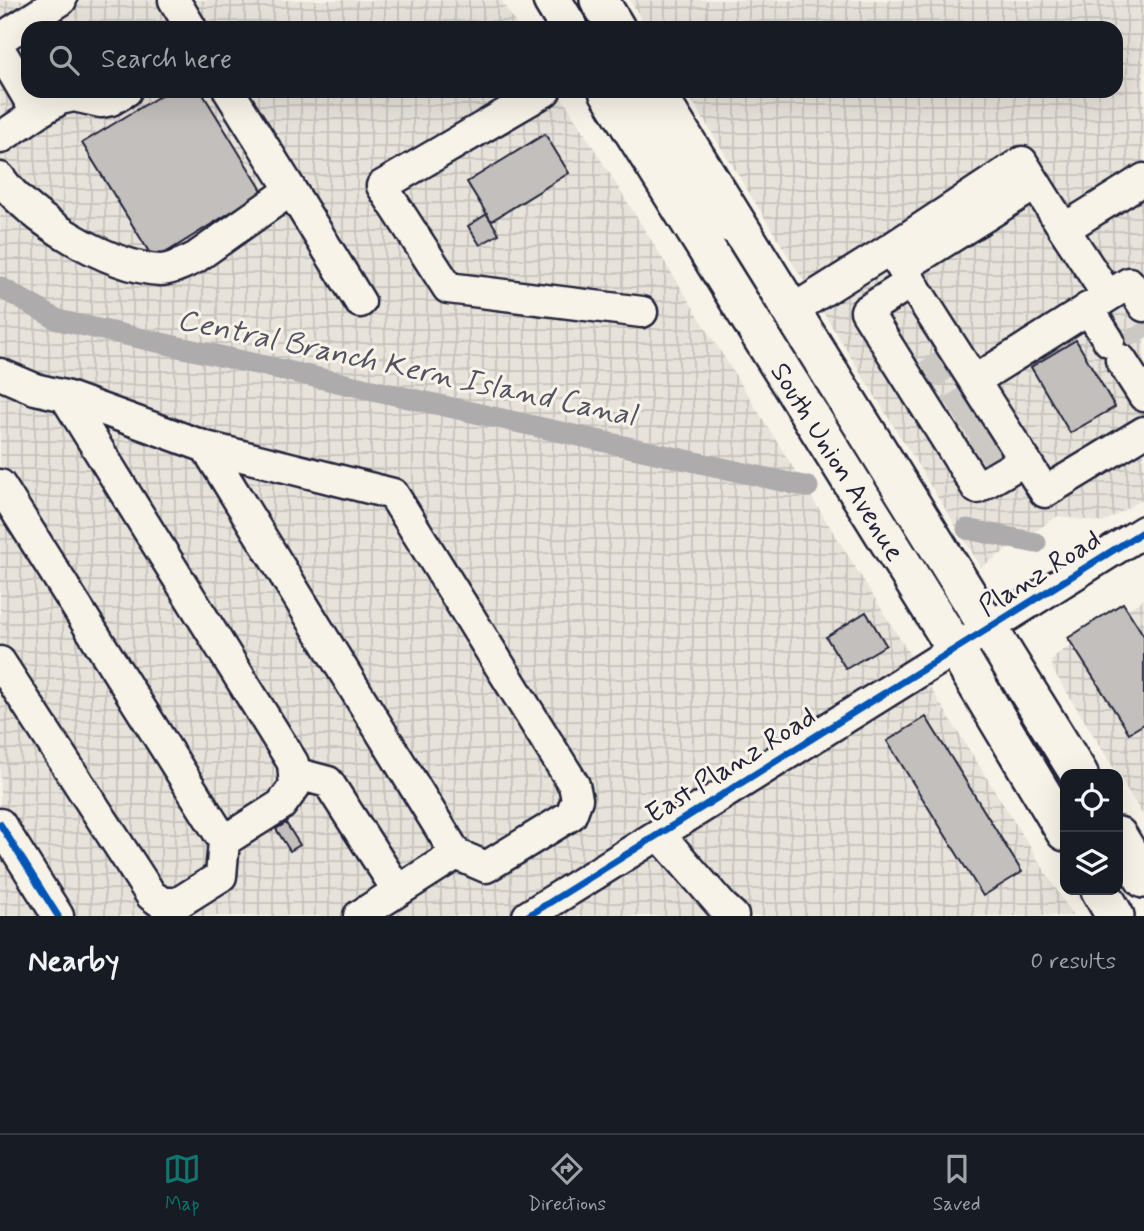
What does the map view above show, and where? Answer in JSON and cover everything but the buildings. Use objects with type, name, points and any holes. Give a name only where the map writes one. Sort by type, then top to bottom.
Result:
[{"type":"main road","points":[[552,0],[565,21]]},
{"type":"main road","name":"South Union Avenue","points":[[612,98],[955,648],[1060,824]]},
{"type":"main road","name":"South Union Avenue","points":[[659,98],[1076,769]]},
{"type":"main road","points":[[1123,844],[1144,878]]},
{"type":"main road","points":[[1103,895],[1115,916]]},
{"type":"street","points":[[28,21],[61,0]]},
{"type":"street","points":[[174,0],[187,21]]},
{"type":"street","points":[[0,39],[21,26]]},
{"type":"street","points":[[0,50],[21,86]]},
{"type":"street","points":[[28,98],[37,113]]},
{"type":"street","points":[[0,138],[65,98]]},
{"type":"street","points":[[83,98],[101,102],[114,98]]},
{"type":"street","points":[[233,98],[360,303]]},
{"type":"street","points":[[533,98],[382,186],[448,288],[642,312]]},
{"type":"street","points":[[633,98],[705,211],[712,218],[742,233]]},
{"type":"street","points":[[0,178],[10,192],[30,210],[79,243],[130,264],[161,270],[195,258],[290,190]]},
{"type":"street","points":[[1064,229],[1144,179]]},
{"type":"street","points":[[791,311],[901,266],[1036,184],[1129,343]]},
{"type":"street","points":[[901,266],[965,408]]},
{"type":"street","points":[[901,266],[866,311],[965,408],[1045,492],[1144,432]]},
{"type":"street","points":[[965,408],[1102,300],[1129,283],[1129,343],[1144,396]]},
{"type":"street","points":[[0,374],[35,389],[65,396],[206,447],[393,495],[574,785],[577,799],[571,815],[486,867],[456,854],[206,447]]},
{"type":"street","points":[[65,396],[292,763],[295,786],[281,805],[224,841]]},
{"type":"street","points":[[0,485],[224,841],[221,876],[178,903],[162,904],[151,895],[0,662]]},
{"type":"street","name":"Planz Road","points":[[955,648],[1144,531]]},
{"type":"street","name":"East Planz Road","points":[[535,914],[955,648]]},
{"type":"street","points":[[294,773],[328,782],[398,891]]},
{"type":"street","points":[[0,824],[58,916]]},
{"type":"street","points":[[659,834],[733,916]]},
{"type":"street","points":[[359,916],[456,854]]},
{"type":"shaded area","points":[[0,0],[501,0],[514,21],[21,21],[21,98],[562,98],[1073,916],[0,916]]},
{"type":"shaded area","points":[[630,0],[1144,0],[1144,498],[1103,523],[1058,516],[981,567],[690,98],[1123,98],[1123,21],[643,21]]},
{"type":"shaded area","points":[[1144,599],[1144,817],[1123,783],[1123,769],[1114,769],[1053,670],[1051,662],[1056,655]]},
{"type":"waterway","name":"Central Branch Kern Island Canal","points":[[0,287],[58,320],[808,487]]},
{"type":"waterway","name":"Central Branch Kern Island Canal","points":[[967,529],[1036,543]]},
{"type":"tunnel","points":[[1136,326],[1144,339]]},
{"type":"tunnel","points":[[928,375],[952,360]]},
{"type":"tunnel","points":[[951,411],[975,396]]},
{"type":"tunnel","points":[[963,429],[985,415]]},
{"type":"tunnel","points":[[978,455],[1001,440]]},
{"type":"cycle path","points":[[528,916],[1144,531]]},
{"type":"cycle path","points":[[0,824],[58,916]]}]
